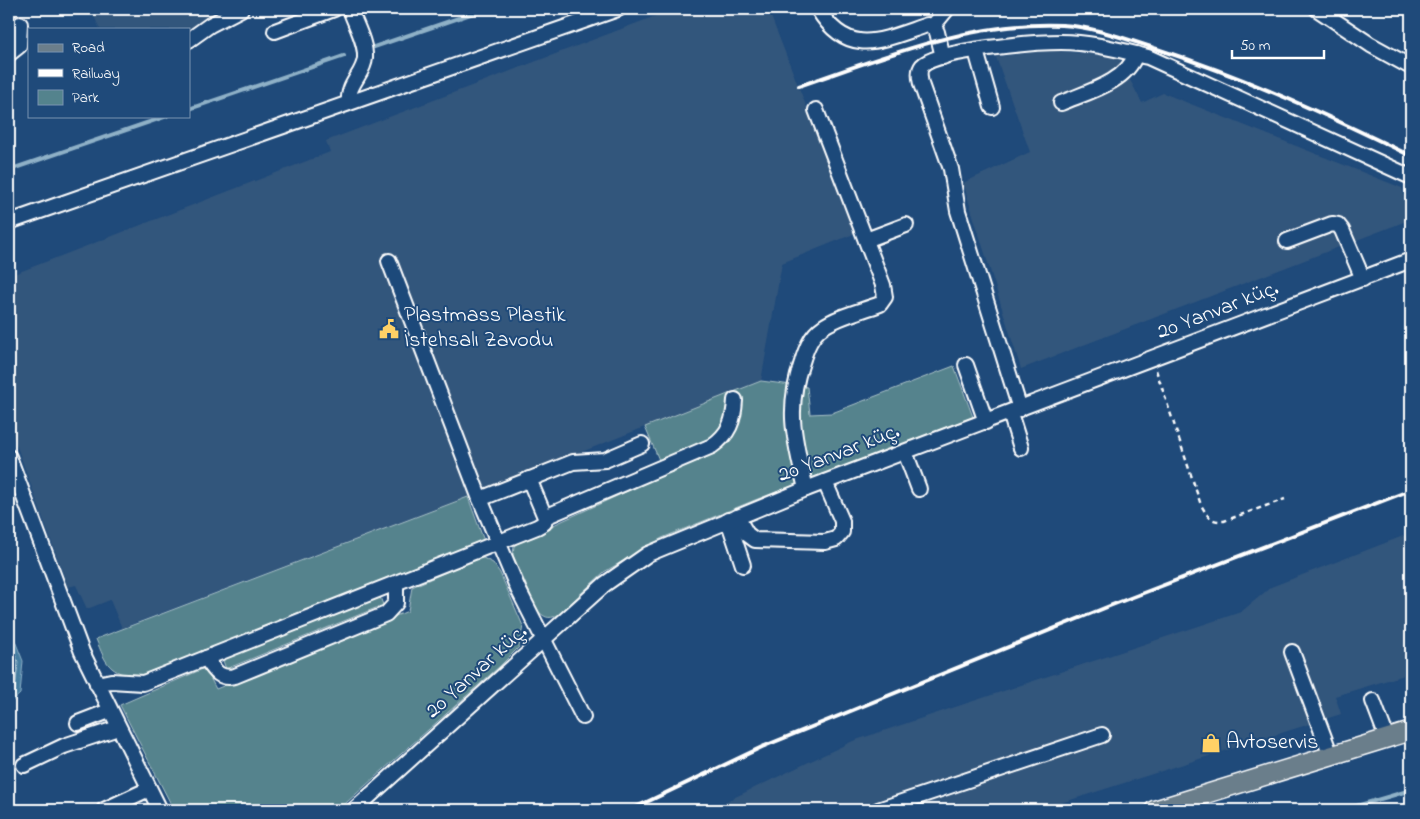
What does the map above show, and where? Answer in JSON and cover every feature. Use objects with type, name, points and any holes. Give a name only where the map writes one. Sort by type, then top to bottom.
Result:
[{"type":"main road","points":[[1154,810],[1411,730]]},
{"type":"street","points":[[190,39],[210,25],[240,9]]},
{"type":"street","points":[[275,31],[334,9]]},
{"type":"street","points":[[349,102],[350,87],[365,60],[363,44],[350,9]]},
{"type":"street","points":[[9,222],[618,9]]},
{"type":"street","points":[[818,9],[830,26],[842,36],[862,43],[873,42],[927,25],[933,26],[937,32],[943,57]]},
{"type":"street","points":[[933,26],[947,9]]},
{"type":"street","points":[[1316,9],[1371,45],[1410,63]]},
{"type":"street","points":[[9,54],[19,46],[20,24]]},
{"type":"street","points":[[1021,448],[1015,411],[958,211],[951,169],[921,84],[919,73],[922,66],[943,57],[1020,44],[1062,42],[1106,47],[1148,57],[1411,177]]},
{"type":"street","points":[[976,51],[992,106]]},
{"type":"street","points":[[1061,103],[1112,81],[1133,63],[1136,54]]},
{"type":"street","points":[[806,489],[791,417],[792,396],[806,349],[813,336],[822,326],[880,304],[885,297],[883,285],[816,110]]},
{"type":"street","points":[[1287,241],[1332,224],[1338,225],[1342,230],[1363,279]]},
{"type":"street","points":[[866,240],[906,225]]},
{"type":"street","name":"20 Yanvar küç.","points":[[354,810],[624,569],[648,554],[806,489],[1411,260]]},
{"type":"street","points":[[389,261],[498,544],[543,640],[583,717]]},
{"type":"street","points":[[966,365],[986,422]]},
{"type":"street","points":[[545,517],[712,446],[723,438],[731,426],[735,400]]},
{"type":"street","points":[[480,499],[573,462],[616,457],[642,444]]},
{"type":"street","points":[[905,452],[919,489]]},
{"type":"street","points":[[9,457],[82,652],[109,711],[160,810]]},
{"type":"street","points":[[97,684],[111,680],[143,683],[537,528],[544,523],[545,517],[529,479]]},
{"type":"street","points":[[733,519],[755,540],[825,542],[836,539],[842,532],[842,521],[825,482]]},
{"type":"street","points":[[733,519],[743,565]]},
{"type":"street","points":[[206,658],[217,674],[226,678],[235,676],[386,614],[396,603],[396,584]]},
{"type":"street","points":[[1292,652],[1331,756]]},
{"type":"street","points":[[1373,701],[1387,738]]},
{"type":"street","points":[[78,723],[109,711]]},
{"type":"street","points":[[24,765],[64,746],[118,728]]},
{"type":"street","points":[[878,810],[1102,735]]},
{"type":"street","points":[[114,808],[150,789]]},
{"type":"path","points":[[1152,359],[1201,506],[1208,517],[1215,522],[1224,521],[1285,499]]},
{"type":"shaded area","points":[[96,9],[222,9],[190,31],[190,28],[100,28],[92,12]]},
{"type":"shaded area","name":"Plastmass Plastik İstehsalı Zavodu","points":[[674,9],[768,9],[856,233],[782,263],[761,381],[496,486],[122,628],[110,600],[87,609],[76,585],[68,587],[9,425],[9,276],[330,152],[326,141]]},
{"type":"shaded area","points":[[1049,50],[1118,57],[1142,103],[1163,93],[1402,188],[1409,220],[1021,369],[963,183],[1030,152],[996,57]]},
{"type":"shaded area","points":[[1411,533],[1411,673],[1335,696],[1341,714],[1039,810],[708,810],[853,741],[1241,612],[1271,587]]},
{"type":"green space","points":[[954,366],[973,417],[755,500],[662,538],[604,572],[558,615],[546,617],[537,610],[513,555],[514,546],[525,538],[665,474],[645,427],[761,381],[807,387],[810,414],[832,413]]},
{"type":"green space","points":[[468,497],[484,541],[137,677],[114,670],[106,661],[96,639]]},
{"type":"green space","points":[[483,558],[493,563],[500,573],[523,626],[519,647],[338,810],[174,810],[120,705],[205,668],[216,689],[408,611],[412,587],[471,561]]},
{"type":"green space","points":[[379,594],[383,605],[226,669],[222,658]]},
{"type":"water","points":[[9,626],[23,661],[20,694],[9,704]]},
{"type":"waterway","points":[[374,47],[485,9]]},
{"type":"waterway","points":[[190,109],[344,56]]},
{"type":"waterway","points":[[9,170],[161,118]]},
{"type":"waterway","points":[[1343,810],[1411,790]]},
{"type":"railway","points":[[799,86],[895,53],[961,35],[1028,25],[1074,26],[1122,38],[1223,72],[1317,112],[1411,156]]},
{"type":"railway","points":[[630,810],[762,747],[1112,605],[1411,490]]},
{"type":"place","name":"Plastmass Plastik İstehsalı Zavodu","points":[[389,329]]},
{"type":"place","name":"Avtoservis","points":[[1211,743]]}]
